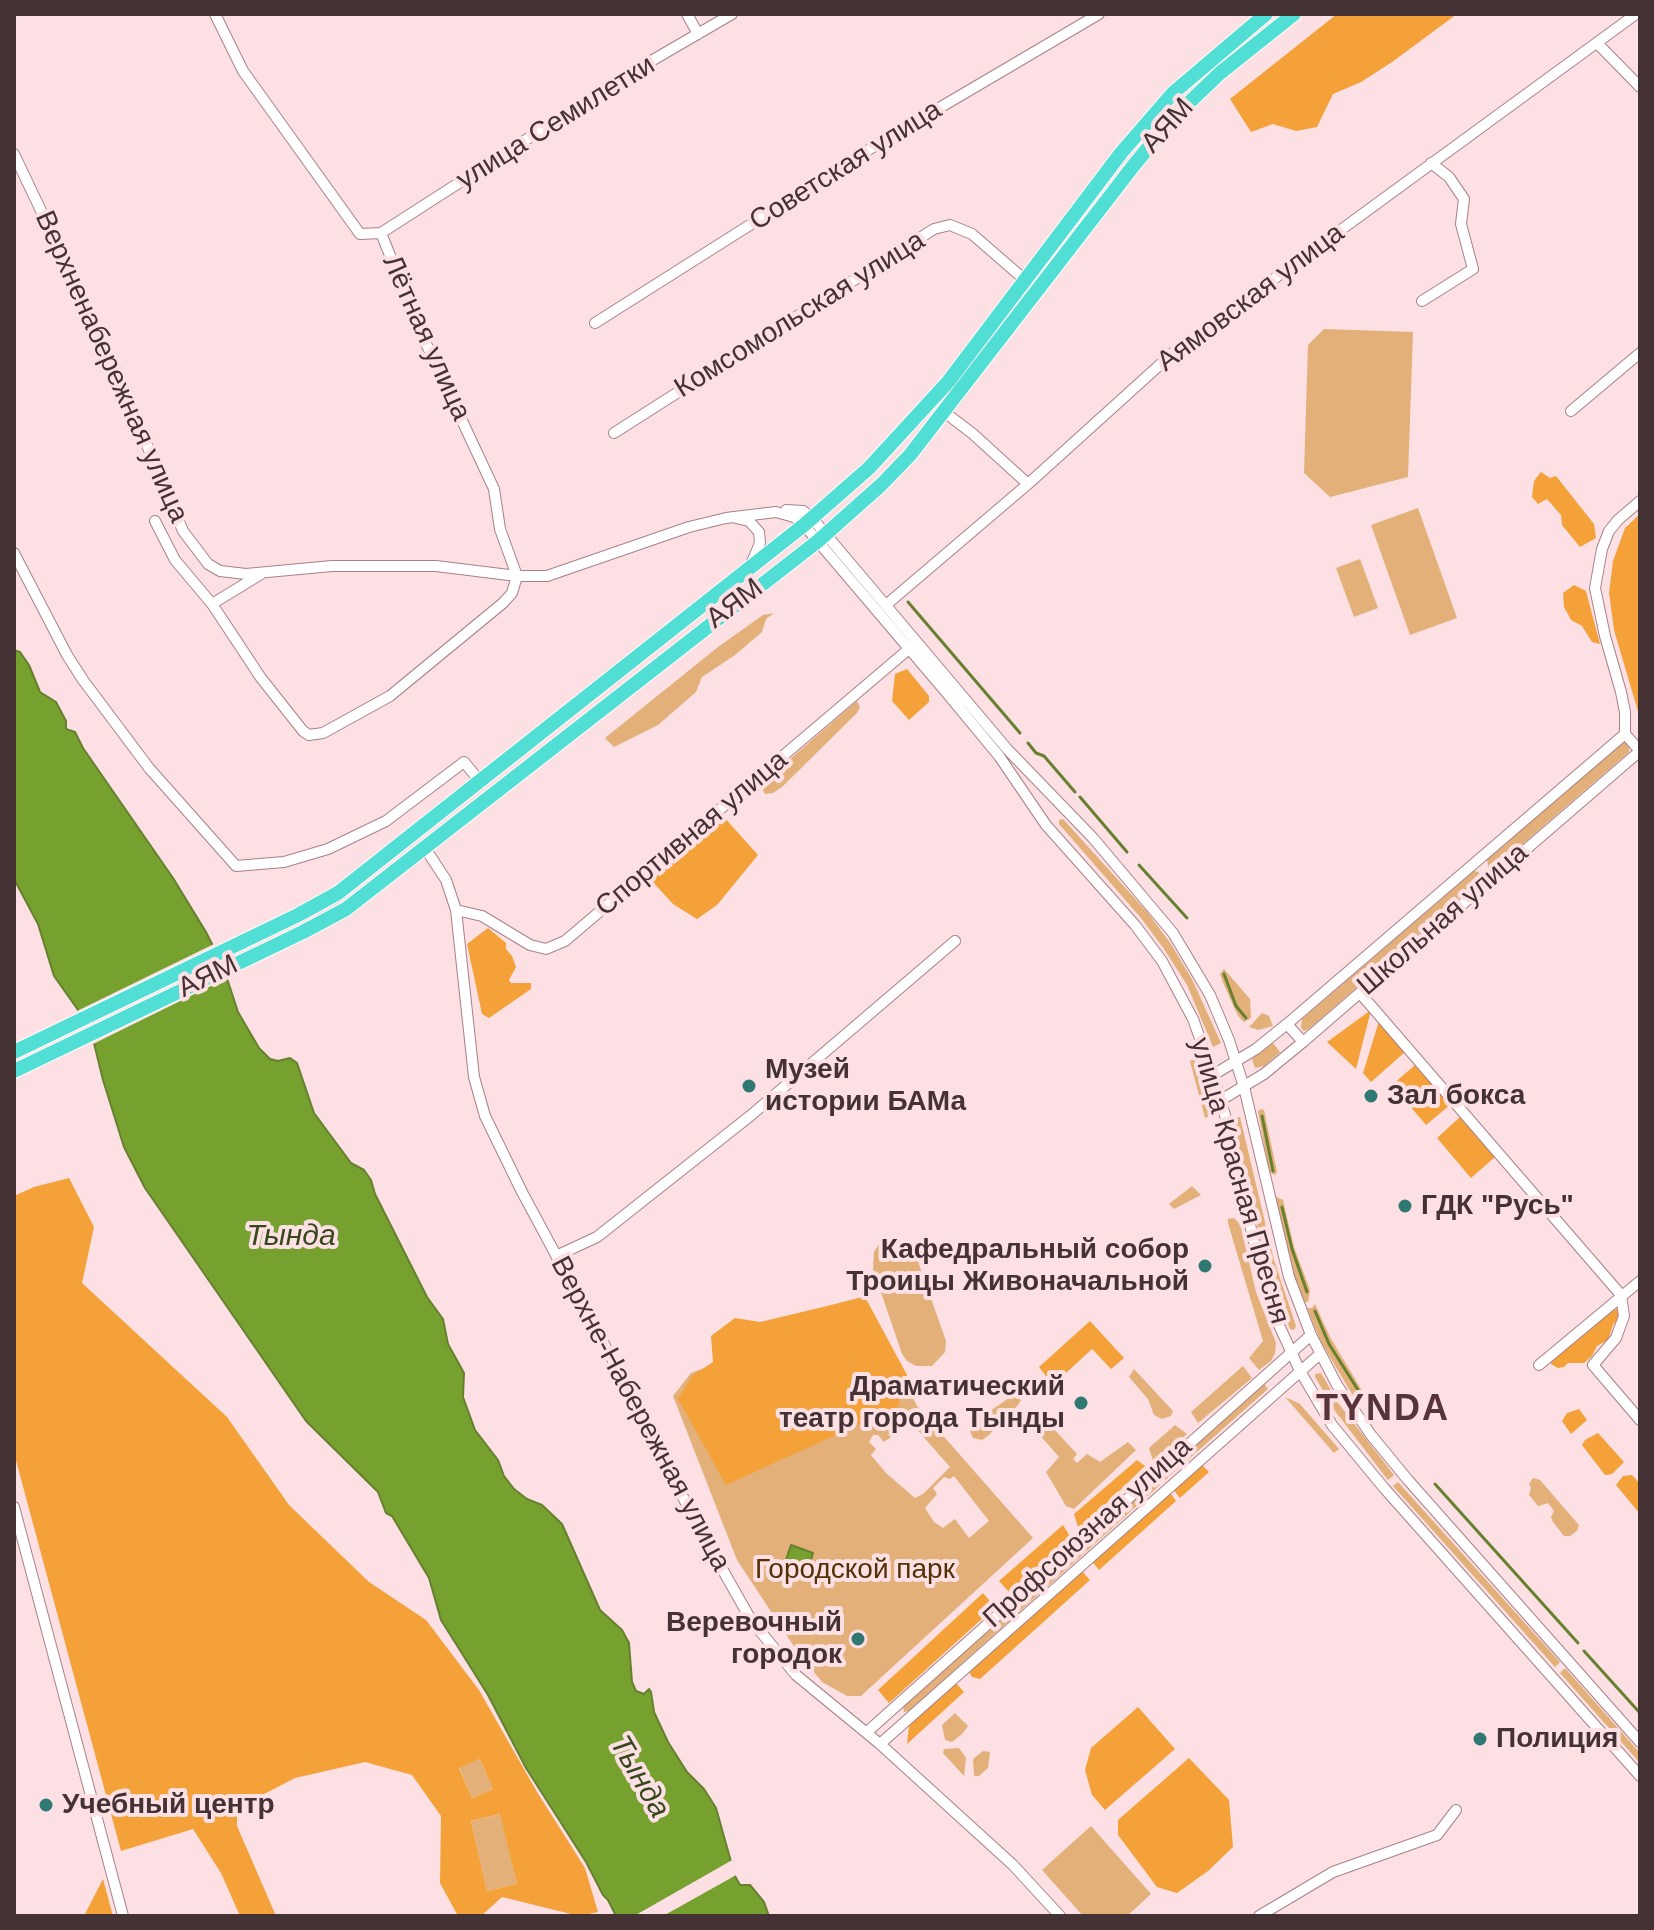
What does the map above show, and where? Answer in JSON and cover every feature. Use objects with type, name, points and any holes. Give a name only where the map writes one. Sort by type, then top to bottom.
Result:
[{"type":"highway","name":"АЯМ","points":[[14,1052],[338,893],[808,521],[869,468],[948,382],[1121,153],[1173,93],[1266,14]]},
{"type":"highway","name":"АЯМ","points":[[14,1071],[346,909],[822,538],[910,455],[1173,118],[1220,73],[1294,14]]},
{"type":"street","name":"Лётная улица","points":[[215,14],[243,71],[360,234],[381,233],[422,335],[494,489],[500,529],[517,576]]},
{"type":"street","points":[[687,14],[698,34]]},
{"type":"street","name":"улица Семилетки","points":[[381,233],[622,78],[732,14]]},
{"type":"street","name":"Советская улица","points":[[595,323],[873,147],[1099,14]]},
{"type":"street","name":"Аямовская улица","points":[[886,605],[1028,484],[1174,352],[1636,14]]},
{"type":"street","points":[[1597,43],[1640,87]]},
{"type":"street","name":"Верхненабережная улица","points":[[14,154],[104,343],[183,531],[208,564],[220,571],[232,574],[264,572]]},
{"type":"street","points":[[1422,301],[1473,269],[1461,224],[1464,199],[1449,177],[1431,163]]},
{"type":"street","name":"Комсомольская улица","points":[[614,433],[934,229],[950,225],[972,234],[1025,280]]},
{"type":"street","points":[[1571,411],[1640,353]]},
{"type":"street","points":[[943,411],[1028,484]]},
{"type":"street","points":[[1640,501],[1609,531],[1602,549],[1595,588],[1621,692],[1625,734],[1640,751]]},
{"type":"street","points":[[212,604],[264,572],[332,566],[425,566],[517,576],[547,576],[689,527],[764,512],[791,515],[808,521],[822,538]]},
{"type":"street","points":[[726,518],[749,521],[759,532],[759,547],[748,569]]},
{"type":"street","points":[[155,521],[175,560],[212,604],[261,678],[303,731],[316,735],[348,721],[396,691],[503,603],[516,586],[517,576]]},
{"type":"street","name":"улица Красная Пресня","points":[[822,538],[886,605],[1008,750],[1093,838],[1173,933],[1210,995],[1236,1062],[1289,1277],[1320,1354],[1353,1410],[1401,1472],[1640,1742]]},
{"type":"street","name":"улица Красная Пресня","points":[[822,538],[999,756],[1046,825],[1135,925],[1162,961],[1193,1019],[1213,1075],[1262,1272],[1291,1353],[1332,1425],[1640,1776]]},
{"type":"street","points":[[14,553],[83,680],[149,768],[236,866],[284,862],[328,849],[386,821],[464,762],[479,780]]},
{"type":"street","name":"Спортивная улица","points":[[456,910],[482,916],[530,945],[546,949],[565,941],[910,648]]},
{"type":"street","name":"Школьная улица","points":[[1213,1075],[1287,1024],[1625,734]]},
{"type":"street","name":"Школьная улица","points":[[1221,1100],[1244,1087],[1303,1042],[1640,751]]},
{"type":"street","name":"Верхне-Набережная улица","points":[[425,848],[446,880],[456,910],[474,1077],[485,1116],[695,1521],[751,1620],[796,1675],[867,1732],[1013,1865],[1060,1916]]},
{"type":"street","points":[[1477,862],[1491,878]]},
{"type":"street","points":[[556,1256],[597,1237],[750,1116],[955,941]]},
{"type":"street","points":[[1360,993],[1621,1295],[1624,1316],[1616,1338],[1593,1365],[1640,1420]]},
{"type":"street","points":[[1287,1024],[1303,1042]]},
{"type":"street","points":[[1539,1365],[1640,1281]]},
{"type":"street","name":"Профсоюзная улица","points":[[867,1732],[1311,1335]]},
{"type":"street","name":"Профсоюзная улица","points":[[880,1744],[1320,1354]]},
{"type":"street","points":[[1276,1366],[1289,1381]]},
{"type":"street","points":[[14,1507],[123,1916]]},
{"type":"street","points":[[892,1709],[904,1723]]},
{"type":"street","points":[[1259,1916],[1333,1872],[1437,1835],[1456,1810]]},
{"type":"green space","points":[[1324,329],[1413,332],[1408,477],[1330,497],[1304,473],[1308,345]]},
{"type":"green space","points":[[1418,508],[1457,618],[1410,635],[1371,525]]},
{"type":"green space","points":[[1360,559],[1378,608],[1354,617],[1336,568]]},
{"type":"green space","points":[[774,613],[766,619],[762,632],[702,677],[696,692],[658,725],[614,747],[605,738],[718,647],[763,615]]},
{"type":"green space","points":[[857,701],[860,707],[857,713],[782,787],[765,794],[760,785]]},
{"type":"green space","points":[[1626,742],[1629,752],[1496,867],[1488,867],[1487,859]]},
{"type":"green space","points":[[1063,819],[1148,913],[1171,944],[1193,981],[1221,1043],[1213,1047],[1187,985],[1164,949],[1059,824],[1059,820]]},
{"type":"green space","points":[[1474,871],[1479,872],[1478,882],[1310,1028],[1304,1031],[1301,1028],[1302,1019]]},
{"type":"green space","points":[[1224,969],[1250,999],[1251,1018],[1244,1022],[1238,1016],[1224,985],[1220,974]]},
{"type":"green space","points":[[1262,1013],[1269,1016],[1273,1026],[1258,1030],[1249,1027]]},
{"type":"green space","points":[[1273,1043],[1280,1052],[1264,1066],[1255,1068],[1252,1059]]},
{"type":"green space","points":[[1195,1059],[1210,1116],[1205,1118],[1190,1061]]},
{"type":"green space","points":[[1264,1110],[1277,1172],[1275,1175],[1269,1172],[1258,1111]]},
{"type":"green space","points":[[1240,1117],[1274,1260],[1296,1326],[1294,1330],[1290,1329],[1271,1280],[1260,1237],[1232,1119]]},
{"type":"green space","points":[[1192,1186],[1201,1195],[1174,1209],[1169,1204]]},
{"type":"green space","points":[[1277,1197],[1283,1200],[1294,1247],[1310,1290],[1308,1302],[1304,1302],[1288,1260],[1274,1200]]},
{"type":"green space","points":[[1234,1218],[1240,1224],[1256,1292],[1276,1343],[1271,1361],[1259,1370],[1249,1358],[1263,1341],[1228,1223],[1228,1219]]},
{"type":"green space","points":[[893,1238],[907,1242],[915,1253],[946,1341],[945,1352],[932,1366],[916,1366],[902,1354],[873,1269],[874,1252],[879,1244]]},
{"type":"green space","name":"Городской парк","points":[[861,1297],[917,1406],[1033,1538],[861,1696],[847,1696],[822,1682],[799,1654],[737,1560],[673,1396],[691,1373],[715,1364],[756,1326]],"holes":[[[906,1426],[910,1429],[914,1426],[950,1467],[915,1498],[871,1455],[876,1449],[869,1442],[873,1435],[878,1435],[884,1442]],[[954,1476],[989,1521],[969,1538],[955,1519],[943,1528],[934,1522],[925,1508],[937,1494],[933,1488],[944,1477],[950,1479]]]},
{"type":"green space","points":[[1315,1304],[1330,1337],[1361,1389],[1362,1394],[1355,1399],[1321,1342],[1307,1308]]},
{"type":"green space","points":[[1243,1366],[1252,1378],[1198,1423],[1191,1412]]},
{"type":"green space","points":[[1134,1369],[1173,1411],[1171,1416],[1162,1419],[1154,1415],[1148,1399],[1129,1377]]},
{"type":"green space","points":[[1321,1373],[1339,1404],[1394,1475],[1388,1480],[1335,1411],[1315,1377],[1315,1374]]},
{"type":"green space","points":[[1264,1383],[1268,1389],[1165,1480],[1161,1475]]},
{"type":"green space","points":[[1013,1395],[1021,1400],[1018,1405],[988,1436],[982,1440],[973,1438],[970,1431],[973,1423]]},
{"type":"green space","points":[[1285,1397],[1300,1404],[1339,1449],[1334,1453]]},
{"type":"green space","points":[[1175,1425],[1187,1434],[1154,1464],[1149,1448]]},
{"type":"green space","points":[[1051,1426],[1077,1454],[1073,1459],[1077,1463],[1087,1454],[1100,1462],[1128,1442],[1136,1450],[1074,1509],[1066,1506],[1046,1472],[1059,1457],[1039,1434]]},
{"type":"green space","points":[[1533,1478],[1540,1480],[1579,1525],[1577,1531],[1564,1536],[1553,1522],[1551,1517],[1554,1511],[1548,1503],[1538,1506],[1529,1495],[1529,1484]]},
{"type":"green space","points":[[1155,1480],[1160,1485],[909,1711],[904,1712],[903,1706]]},
{"type":"green space","points":[[1398,1482],[1560,1662],[1555,1667],[1393,1486]]},
{"type":"green space","points":[[1565,1668],[1640,1753],[1640,1763],[1560,1673]]},
{"type":"green space","points":[[955,1713],[968,1726],[952,1742],[945,1740],[942,1725]]},
{"type":"green space","points":[[959,1748],[966,1758],[964,1776],[943,1753],[944,1749]]},
{"type":"green space","points":[[983,1751],[990,1752],[988,1768],[979,1776],[974,1776],[973,1759]]},
{"type":"green space","points":[[480,1759],[493,1789],[472,1798],[459,1767]]},
{"type":"green space","points":[[501,1814],[517,1884],[487,1891],[471,1821]]},
{"type":"green space","points":[[1091,1826],[1151,1894],[1127,1916],[1083,1916],[1042,1870]]},
{"type":"shaded area","points":[[1337,14],[1457,14],[1361,82],[1333,94],[1317,127],[1296,131],[1273,124],[1251,132],[1230,99]]},
{"type":"shaded area","points":[[1541,472],[1550,478],[1556,476],[1594,524],[1596,538],[1580,547],[1562,525],[1561,515],[1547,499],[1538,504],[1532,497],[1534,481]]},
{"type":"shaded area","points":[[1640,514],[1640,718],[1614,630],[1609,593],[1613,561],[1625,528]]},
{"type":"shaded area","points":[[1574,585],[1586,591],[1600,644],[1592,642],[1582,626],[1571,620],[1564,607],[1563,593]]},
{"type":"shaded area","points":[[907,669],[929,696],[929,702],[909,720],[892,701],[895,674]]},
{"type":"shaded area","points":[[723,816],[758,855],[717,905],[697,919],[673,904],[651,880]]},
{"type":"shaded area","points":[[488,928],[506,943],[506,949],[512,956],[516,967],[509,980],[511,983],[531,983],[531,989],[489,1018],[482,1014],[467,944]]},
{"type":"shaded area","points":[[1371,1010],[1356,1069],[1327,1042]]},
{"type":"shaded area","points":[[1379,1021],[1405,1052],[1371,1082],[1363,1073]]},
{"type":"shaded area","points":[[1415,1065],[1450,1105],[1426,1125],[1392,1085]]},
{"type":"shaded area","points":[[1460,1117],[1495,1157],[1471,1178],[1437,1138]]},
{"type":"shaded area","points":[[69,1178],[94,1227],[82,1283],[227,1417],[289,1505],[369,1582],[426,1620],[479,1690],[585,1868],[598,1912],[579,1916],[502,1897],[481,1916],[458,1916],[440,1883],[441,1816],[412,1775],[365,1762],[295,1778],[237,1808],[237,1826],[276,1916],[240,1916],[221,1873],[193,1829],[121,1851],[14,1453],[14,1196]],"holes":[[[480,1759],[493,1789],[472,1798],[459,1768]],[[500,1814],[517,1884],[487,1891],[471,1821]]]},
{"type":"shaded area","points":[[865,1297],[914,1388],[899,1398],[899,1406],[726,1485],[678,1399],[692,1376],[713,1362],[711,1336],[735,1318],[760,1322]]},
{"type":"shaded area","points":[[1617,1309],[1621,1315],[1613,1325],[1608,1340],[1597,1346],[1584,1363],[1568,1363],[1558,1368],[1551,1364],[1550,1359],[1604,1314]]},
{"type":"shaded area","points":[[1090,1321],[1124,1358],[1111,1369],[1092,1349],[1053,1385],[1039,1367]]},
{"type":"shaded area","points":[[1579,1409],[1587,1420],[1571,1434],[1562,1421],[1567,1413]]},
{"type":"shaded area","points":[[1598,1433],[1624,1462],[1612,1474],[1605,1475],[1582,1445]]},
{"type":"shaded area","points":[[1137,1460],[1145,1466],[1079,1530],[1074,1514]]},
{"type":"shaded area","points":[[1200,1463],[1209,1472],[1180,1498],[1172,1488]]},
{"type":"shaded area","points":[[1632,1475],[1640,1484],[1640,1514],[1616,1485],[1623,1476]]},
{"type":"shaded area","points":[[1169,1491],[1176,1501],[1099,1570],[1091,1560]]},
{"type":"shaded area","points":[[1063,1525],[1071,1538],[1010,1593],[999,1581]]},
{"type":"shaded area","points":[[1081,1570],[1090,1580],[980,1679],[972,1677],[968,1670]]},
{"type":"shaded area","points":[[983,1593],[995,1607],[889,1703],[878,1690]]},
{"type":"shaded area","points":[[955,1682],[964,1692],[907,1744],[909,1725]]},
{"type":"shaded area","points":[[1138,1707],[1175,1749],[1105,1810],[1092,1795],[1085,1770],[1091,1748]]},
{"type":"shaded area","points":[[1189,1758],[1229,1800],[1233,1847],[1208,1871],[1177,1893],[1157,1887],[1118,1835],[1118,1820]]},
{"type":"shaded area","points":[[103,1879],[113,1916],[84,1916]]},
{"type":"water","name":"Тында","points":[[14,650],[20,652],[29,665],[40,692],[56,702],[66,721],[66,729],[75,732],[173,878],[206,932],[223,966],[238,1012],[259,1048],[270,1059],[290,1058],[297,1063],[314,1113],[351,1163],[364,1170],[371,1180],[375,1194],[427,1297],[443,1319],[448,1344],[464,1373],[463,1397],[475,1430],[498,1460],[504,1476],[514,1489],[542,1505],[562,1524],[600,1610],[622,1630],[629,1643],[632,1682],[636,1691],[644,1694],[649,1689],[651,1692],[654,1712],[668,1742],[716,1808],[735,1876],[740,1885],[750,1885],[764,1902],[769,1916],[616,1916],[441,1620],[429,1578],[392,1516],[386,1513],[378,1492],[306,1421],[145,1188],[124,1147],[90,1027],[54,976],[38,924],[14,879]]},
{"type":"water","points":[[791,1545],[813,1553],[806,1577],[783,1569]]},
{"type":"pier","points":[[216,943],[227,965],[229,977],[91,1045],[86,1029],[75,1012]]},
{"type":"pier","points":[[734,1859],[738,1874],[663,1916],[634,1916]]},
{"type":"waterway","points":[[908,602],[1020,733]]},
{"type":"waterway","points":[[1028,743],[1036,753],[1044,756],[1075,792]]},
{"type":"waterway","points":[[1080,797],[1127,852]]},
{"type":"waterway","points":[[1139,865],[1187,918]]},
{"type":"waterway","points":[[1224,974],[1236,1006],[1246,1018]]},
{"type":"waterway","points":[[1262,1116],[1273,1171]]},
{"type":"waterway","points":[[1282,1207],[1307,1292]]},
{"type":"waterway","points":[[1315,1311],[1329,1344],[1358,1390]]},
{"type":"waterway","points":[[1435,1484],[1578,1643]]},
{"type":"waterway","points":[[1584,1651],[1640,1713]]},
{"type":"place","name":"Музей истории БАМа","points":[[749,1086]]},
{"type":"place","name":"Зал бокса","points":[[1371,1096]]},
{"type":"place","name":"ГДК \"Русь\"","points":[[1405,1206]]},
{"type":"place","name":"Кафедральный собор Троицы Живоначальной","points":[[1205,1266]]},
{"type":"place","name":"Драматический театр города Тынды","points":[[1081,1403]]},
{"type":"place","name":"Веревочный городок","points":[[858,1639]]},
{"type":"place","name":"Полиция","points":[[1480,1739]]},
{"type":"place","name":"Учебный центр","points":[[46,1805]]},
{"type":"district","name":"TYNDA","points":[[1383,1410]]}]
